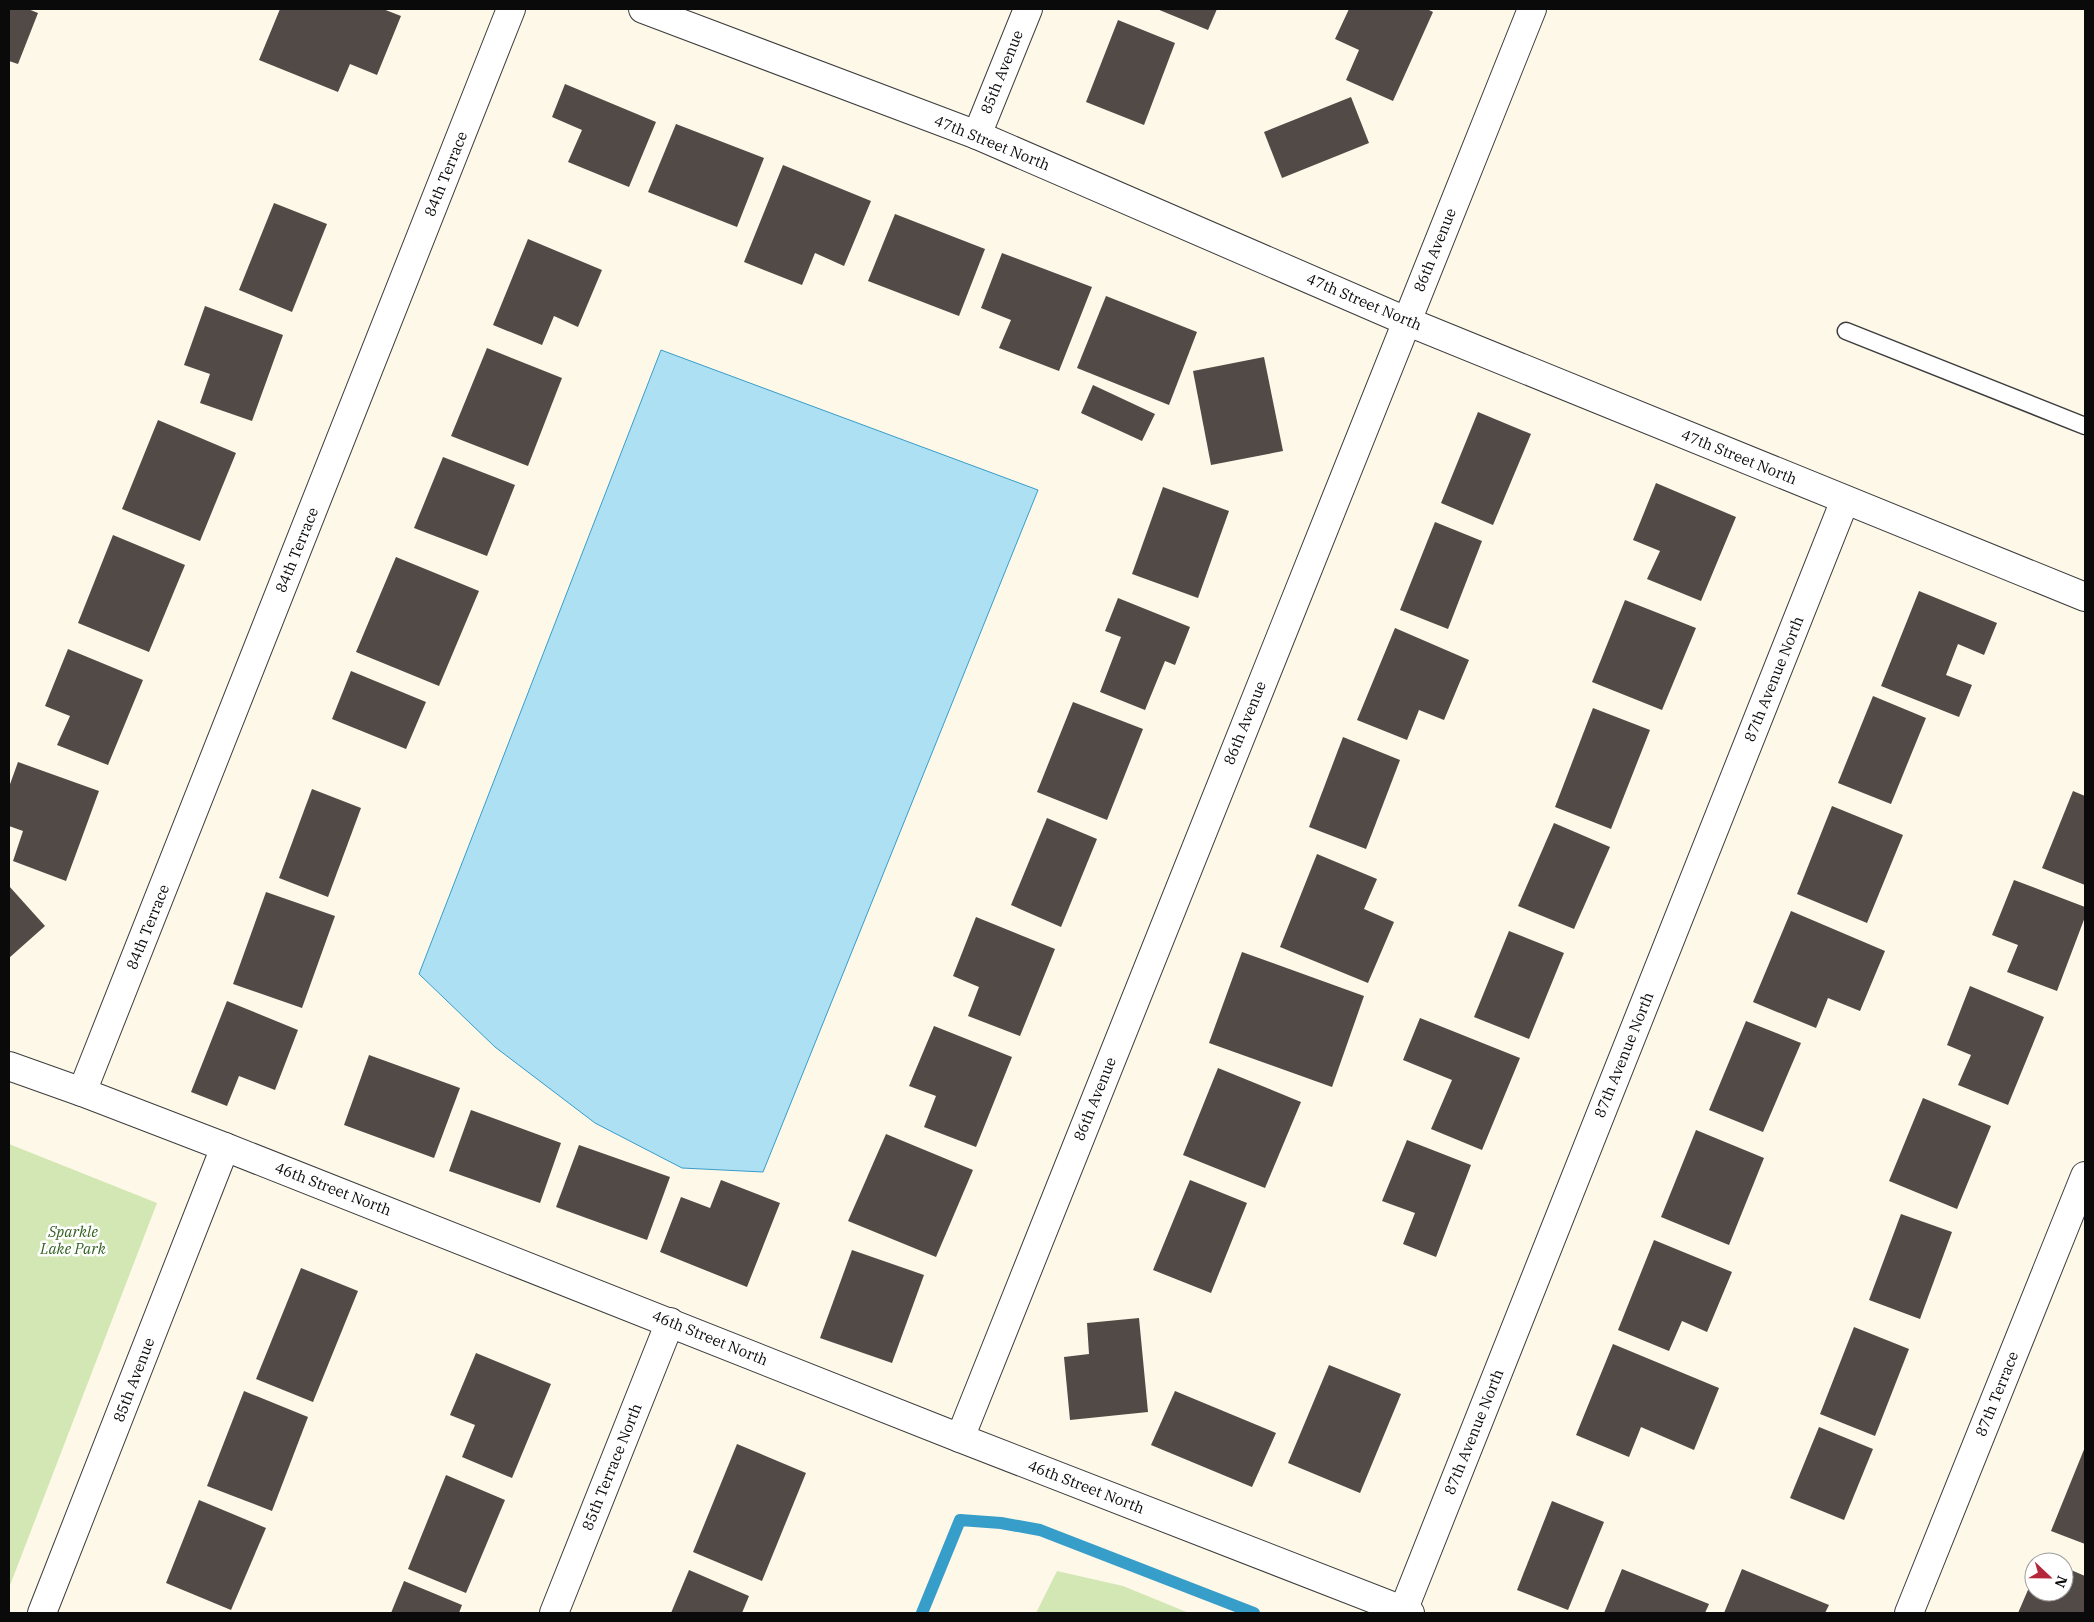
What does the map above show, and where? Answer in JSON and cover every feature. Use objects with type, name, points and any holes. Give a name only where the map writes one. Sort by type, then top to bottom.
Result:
[{"type":"street","name":"84th Terrace","points":[[82,1092],[511,9]]},
{"type":"street","name":"47th Street North","points":[[643,9],[977,135],[1406,321],[2085,596]]},
{"type":"street","name":"85th Avenue","points":[[977,135],[1028,9]]},
{"type":"street","name":"86th Avenue","points":[[960,1438],[1532,9]]},
{"type":"street","name":"87th Avenue North","points":[[1406,1612],[1845,500]]},
{"type":"street","name":"46th Street North","points":[[9,1066],[226,1147],[960,1438],[1406,1612]]},
{"type":"street","name":"85th Avenue","points":[[42,1613],[226,1147]]},
{"type":"street","name":"87th Terrace","points":[[1909,1613],[2085,1176]]},
{"type":"street","name":"85th Terrace North","points":[[554,1613],[670,1322]]},
{"type":"lane","points":[[1846,331],[2085,426]]},
{"type":"green space","name":"Sparkle Lake Park","points":[[9,1144],[157,1203],[9,1588]]},
{"type":"green space","points":[[1057,1571],[1123,1586],[1189,1613],[1036,1613]]},
{"type":"water","points":[[661,350],[1038,490],[763,1172],[682,1168],[595,1123],[495,1047],[419,974]]},
{"type":"building","points":[[9,9],[28,9],[38,13],[18,64],[9,61]]},
{"type":"building","points":[[280,9],[383,9],[401,16],[377,75],[350,64],[338,92],[259,60]]},
{"type":"building","points":[[1157,9],[1217,9],[1208,30]]},
{"type":"building","points":[[1349,9],[1427,9],[1433,12],[1393,101],[1346,80],[1359,50],[1335,39]]},
{"type":"building","points":[[1118,20],[1175,43],[1144,125],[1086,102]]},
{"type":"building","points":[[565,84],[656,122],[629,187],[568,162],[582,130],[552,117]]},
{"type":"building","points":[[1351,97],[1369,143],[1282,178],[1264,132]]},
{"type":"building","points":[[676,124],[764,158],[737,227],[648,192]]},
{"type":"building","points":[[783,165],[871,201],[844,266],[815,253],[802,285],[744,262]]},
{"type":"building","points":[[274,203],[327,224],[292,312],[239,290]]},
{"type":"building","points":[[895,214],[985,249],[959,316],[868,281]]},
{"type":"building","points":[[528,239],[602,270],[578,327],[554,316],[542,345],[493,325]]},
{"type":"building","points":[[1002,253],[1092,287],[1059,371],[999,348],[1011,320],[981,308]]},
{"type":"building","points":[[1106,296],[1197,332],[1169,405],[1077,368]]},
{"type":"building","points":[[205,306],[283,335],[252,421],[200,403],[210,374],[184,365]]},
{"type":"building","points":[[487,348],[562,378],[528,466],[451,436]]},
{"type":"building","points":[[1264,357],[1283,451],[1211,465],[1193,371]]},
{"type":"building","points":[[1093,385],[1155,414],[1142,441],[1081,413]]},
{"type":"building","points":[[1478,412],[1531,434],[1493,525],[1441,503]]},
{"type":"building","points":[[158,420],[236,453],[200,541],[122,509]]},
{"type":"building","points":[[443,457],[515,485],[487,556],[414,528]]},
{"type":"building","points":[[1656,483],[1736,517],[1701,601],[1647,579],[1660,551],[1633,540]]},
{"type":"building","points":[[1163,487],[1229,511],[1198,598],[1132,574]]},
{"type":"building","points":[[1435,522],[1482,541],[1448,629],[1400,610]]},
{"type":"building","points":[[113,535],[185,565],[149,652],[78,623]]},
{"type":"building","points":[[396,557],[479,591],[439,686],[356,652]]},
{"type":"building","points":[[1919,591],[1997,623],[1984,655],[1958,644],[1946,675],[1972,685],[1959,717],[1881,686]]},
{"type":"building","points":[[1118,598],[1190,627],[1175,665],[1165,661],[1145,710],[1100,692],[1121,637],[1105,631]]},
{"type":"building","points":[[1625,600],[1696,628],[1662,710],[1592,682]]},
{"type":"building","points":[[1395,628],[1469,660],[1444,720],[1419,710],[1407,740],[1357,720]]},
{"type":"building","points":[[68,649],[143,680],[108,765],[57,745],[70,716],[45,706]]},
{"type":"building","points":[[351,671],[426,702],[406,749],[332,719]]},
{"type":"building","points":[[1873,696],[1926,718],[1891,804],[1838,783]]},
{"type":"building","points":[[1073,702],[1143,729],[1107,820],[1037,792]]},
{"type":"building","points":[[1593,708],[1650,730],[1611,829],[1555,807]]},
{"type":"building","points":[[1343,737],[1400,760],[1366,849],[1309,827]]},
{"type":"building","points":[[18,762],[99,791],[66,881],[13,861],[23,831],[9,826],[9,787]]},
{"type":"building","points":[[312,789],[361,808],[328,897],[279,878]]},
{"type":"building","points":[[2073,791],[2085,796],[2085,885],[2042,868]]},
{"type":"building","points":[[1832,806],[1903,835],[1867,923],[1797,894]]},
{"type":"building","points":[[1047,818],[1097,839],[1061,927],[1011,905]]},
{"type":"building","points":[[1554,823],[1610,847],[1574,929],[1518,906]]},
{"type":"building","points":[[1317,854],[1377,879],[1364,909],[1394,922],[1368,983],[1280,947]]},
{"type":"building","points":[[2014,880],[2085,907],[2085,917],[2057,991],[2007,972],[2018,945],[1992,935]]},
{"type":"building","points":[[9,886],[45,926],[9,958]]},
{"type":"building","points":[[266,892],[335,916],[302,1008],[233,984]]},
{"type":"building","points":[[1791,911],[1885,951],[1860,1011],[1828,998],[1816,1028],[1753,1002]]},
{"type":"building","points":[[976,917],[1055,949],[1020,1036],[968,1016],[979,987],[953,976]]},
{"type":"building","points":[[1509,931],[1564,953],[1529,1039],[1474,1017]]},
{"type":"building","points":[[1242,952],[1364,996],[1332,1087],[1209,1043]]},
{"type":"building","points":[[1970,986],[2044,1017],[2008,1105],[1958,1085],[1971,1055],[1947,1045]]},
{"type":"building","points":[[227,1001],[298,1030],[275,1090],[239,1076],[227,1106],[191,1092]]},
{"type":"building","points":[[1420,1018],[1520,1058],[1482,1150],[1431,1129],[1452,1080],[1403,1060]]},
{"type":"building","points":[[1746,1021],[1801,1043],[1763,1132],[1709,1110]]},
{"type":"building","points":[[934,1026],[1012,1057],[976,1147],[924,1127],[936,1096],[909,1086]]},
{"type":"building","points":[[369,1055],[460,1088],[434,1158],[344,1125]]},
{"type":"building","points":[[1218,1068],[1301,1102],[1265,1188],[1183,1155]]},
{"type":"building","points":[[1923,1098],[1991,1126],[1957,1209],[1889,1181]]},
{"type":"building","points":[[471,1110],[561,1143],[540,1203],[449,1171]]},
{"type":"building","points":[[1696,1130],[1764,1158],[1729,1245],[1661,1217]]},
{"type":"building","points":[[886,1134],[973,1170],[936,1257],[848,1221]]},
{"type":"building","points":[[1407,1140],[1471,1165],[1436,1257],[1403,1244],[1415,1213],[1382,1201]]},
{"type":"building","points":[[579,1145],[670,1177],[647,1240],[556,1207]]},
{"type":"building","points":[[721,1180],[780,1203],[747,1287],[660,1252],[681,1197],[710,1208]]},
{"type":"building","points":[[1190,1180],[1247,1203],[1211,1293],[1153,1270]]},
{"type":"building","points":[[1901,1214],[1952,1232],[1920,1319],[1869,1300]]},
{"type":"building","points":[[1654,1240],[1732,1272],[1707,1332],[1682,1321],[1669,1351],[1618,1330]]},
{"type":"building","points":[[852,1250],[924,1275],[892,1363],[820,1338]]},
{"type":"building","points":[[301,1268],[358,1291],[313,1402],[256,1379]]},
{"type":"building","points":[[1139,1318],[1148,1412],[1070,1420],[1064,1357],[1089,1354],[1087,1323]]},
{"type":"building","points":[[1854,1327],[1909,1349],[1875,1436],[1820,1414]]},
{"type":"building","points":[[1613,1344],[1719,1388],[1694,1450],[1641,1427],[1629,1457],[1576,1435]]},
{"type":"building","points":[[476,1353],[551,1384],[512,1478],[462,1457],[475,1425],[450,1415]]},
{"type":"building","points":[[1329,1365],[1401,1394],[1360,1493],[1288,1463]]},
{"type":"building","points":[[244,1391],[308,1417],[272,1511],[207,1486]]},
{"type":"building","points":[[1175,1391],[1276,1433],[1252,1487],[1151,1445]]},
{"type":"building","points":[[1819,1427],[1873,1449],[1844,1520],[1790,1498]]},
{"type":"building","points":[[737,1444],[806,1473],[762,1581],[693,1552]]},
{"type":"building","points":[[2085,1447],[2085,1544],[2051,1531]]},
{"type":"building","points":[[446,1475],[505,1500],[466,1593],[408,1569]]},
{"type":"building","points":[[199,1500],[266,1528],[231,1610],[166,1583]]},
{"type":"building","points":[[1552,1501],[1604,1522],[1568,1610],[1517,1590]]},
{"type":"building","points":[[1622,1569],[1709,1604],[1705,1613],[1604,1613]]},
{"type":"building","points":[[1742,1569],[1829,1605],[1825,1613],[1724,1613]]},
{"type":"building","points":[[689,1570],[749,1596],[742,1613],[671,1613]]},
{"type":"building","points":[[2074,1571],[2085,1576],[2085,1613],[2018,1613],[2024,1599],[2024,1602],[2074,1602]]},
{"type":"building","points":[[404,1581],[462,1605],[459,1613],[391,1613]]},
{"type":"waterway","points":[[922,1613],[960,1520],[1001,1523],[1040,1530],[1254,1613]]}]
